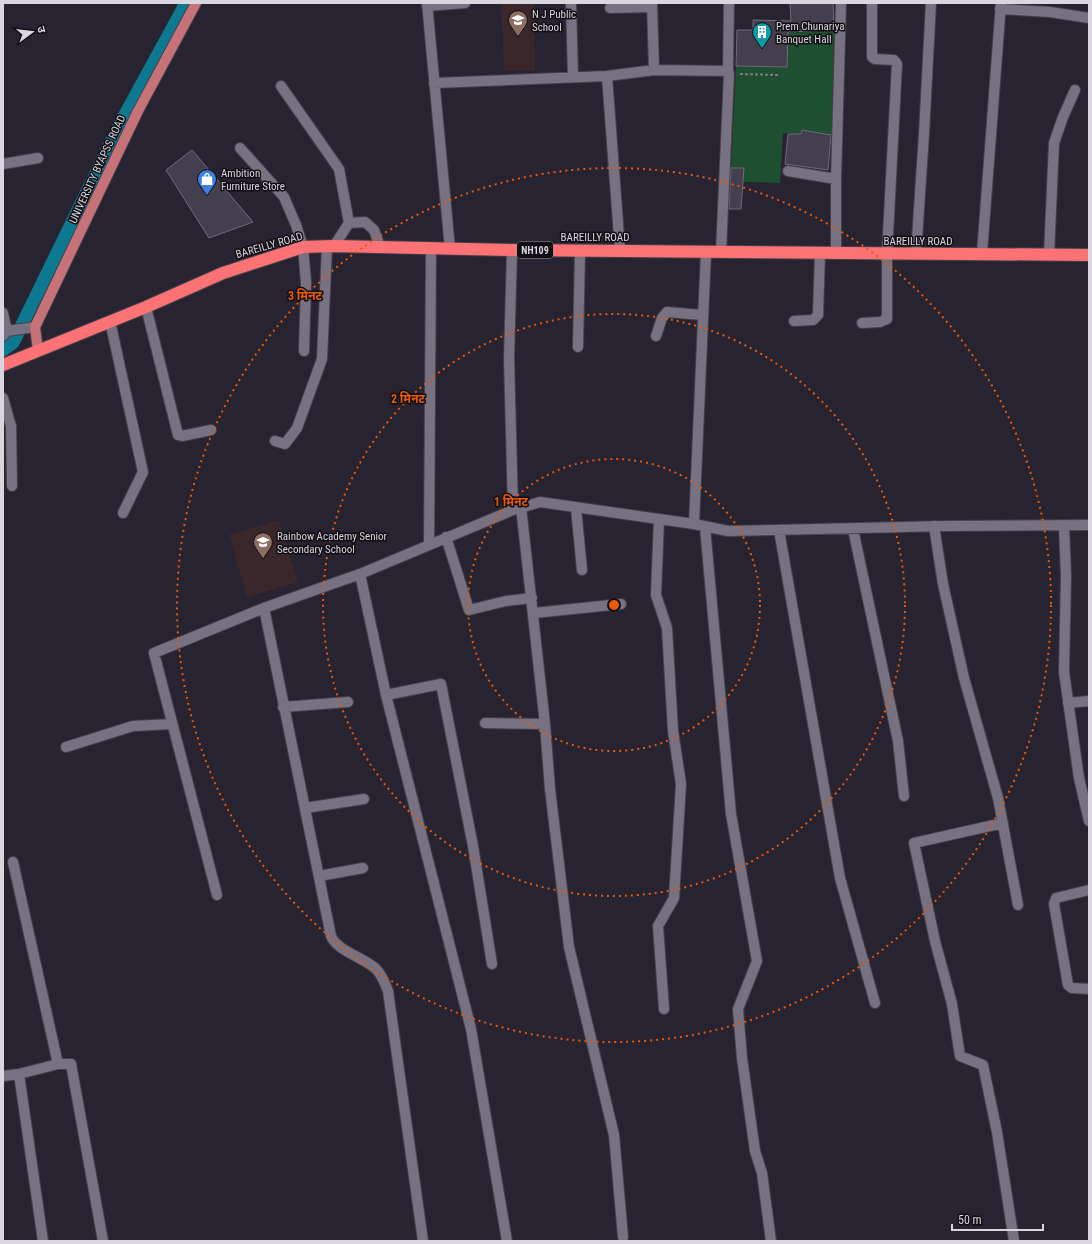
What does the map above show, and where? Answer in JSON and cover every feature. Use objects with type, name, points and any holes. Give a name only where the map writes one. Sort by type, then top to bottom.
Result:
[{"type":"highway","name":"BAREILLY ROAD","points":[[3,365],[146,307],[223,273],[303,248],[330,246],[836,254],[982,253],[1089,255]]},
{"type":"main road","name":"UNIVERSITY BYAPSS ROAD","points":[[30,328],[138,111],[196,3]]},
{"type":"main road","points":[[30,328],[38,351]]},
{"type":"street","points":[[450,249],[427,4],[465,3]]},
{"type":"street","points":[[571,3],[573,77]]},
{"type":"street","points":[[721,252],[728,72],[729,3]]},
{"type":"street","points":[[836,254],[836,179],[841,3]]},
{"type":"street","points":[[862,323],[880,322],[886,319],[887,254],[897,64],[894,60],[874,59],[872,57],[872,3]]},
{"type":"street","points":[[916,254],[931,3]]},
{"type":"street","points":[[610,8],[652,5],[654,70]]},
{"type":"street","points":[[982,253],[1000,6],[1089,18]]},
{"type":"street","points":[[434,82],[607,76],[654,70],[728,72]]},
{"type":"street","points":[[607,76],[620,250]]},
{"type":"street","points":[[282,86],[340,169],[349,223]]},
{"type":"street","points":[[1048,255],[1054,144],[1063,117],[1075,90]]},
{"type":"street","points":[[240,148],[284,197],[296,225],[303,248],[306,282],[304,351]]},
{"type":"street","points":[[3,164],[38,158]]},
{"type":"street","points":[[788,172],[836,179]]},
{"type":"street","points":[[275,441],[285,444],[297,428],[322,358],[330,246],[349,223],[365,222],[374,230],[380,247]]},
{"type":"street","points":[[429,544],[431,248]]},
{"type":"street","points":[[512,250],[509,358],[517,508],[534,613],[550,789],[570,956],[614,1135],[623,1237]]},
{"type":"street","points":[[578,347],[580,250]]},
{"type":"street","points":[[694,524],[702,315],[706,252]]},
{"type":"street","points":[[794,321],[813,320],[818,315],[820,253]]},
{"type":"street","points":[[146,307],[178,435],[182,436],[211,430]]},
{"type":"street","points":[[656,336],[662,318],[667,312],[702,315]]},
{"type":"street","points":[[3,313],[8,332],[30,328]]},
{"type":"street","points":[[110,321],[143,472],[123,513]]},
{"type":"street","points":[[3,398],[11,426],[12,486]]},
{"type":"street","points":[[217,894],[154,653],[264,608],[360,574],[517,508],[540,502],[694,524],[728,531],[934,526],[1089,525]]},
{"type":"street","points":[[576,508],[582,570]]},
{"type":"street","points":[[659,519],[656,595],[667,628],[673,730],[681,784],[674,898],[658,926],[664,1009]]},
{"type":"street","points":[[1064,525],[1066,576],[1064,672],[1079,778],[1089,821]]},
{"type":"street","points":[[934,526],[943,584],[964,678],[998,798],[1018,905]]},
{"type":"street","points":[[705,527],[731,814],[757,961],[738,1009],[742,1058],[755,1151],[762,1173],[771,1241]]},
{"type":"street","points":[[853,529],[898,741],[904,796]]},
{"type":"street","points":[[779,530],[840,878],[875,1003]]},
{"type":"street","points":[[446,537],[469,610],[506,601],[532,598]]},
{"type":"street","points":[[360,574],[386,695],[468,1014],[507,1241]]},
{"type":"street","points":[[534,613],[621,604]]},
{"type":"street","points":[[264,608],[283,707],[333,941],[375,968],[382,976],[388,991],[423,1241]]},
{"type":"street","points":[[386,695],[441,684],[473,846],[492,964]]},
{"type":"street","points":[[1068,703],[1089,701]]},
{"type":"street","points":[[283,707],[348,702]]},
{"type":"street","points":[[485,723],[545,724]]},
{"type":"street","points":[[66,747],[133,726],[172,724]]},
{"type":"street","points":[[304,808],[364,799]]},
{"type":"street","points":[[1003,823],[914,844],[952,1004],[960,1056],[983,1065],[997,1132],[1014,1241]]},
{"type":"street","points":[[13,862],[58,1064]]},
{"type":"street","points":[[319,876],[363,868]]},
{"type":"street","points":[[1089,890],[1061,896],[1056,898],[1054,904],[1068,985],[1072,988],[1089,989]]},
{"type":"street","points":[[3,1076],[19,1074],[58,1064],[71,1064],[103,1241]]},
{"type":"street","points":[[19,1074],[43,1241]]},
{"type":"path","points":[[728,72],[778,75]]},
{"type":"shaded area","name":"N J Public School","points":[[501,3],[534,3],[535,71],[504,71]]},
{"type":"shaded area","name":"Rainbow Academy Senior Secondary School","points":[[279,520],[298,582],[247,597],[229,535]]},
{"type":"green space","points":[[834,30],[832,135],[802,130],[801,134],[783,133],[780,183],[743,182],[744,168],[731,168],[736,66],[787,67],[788,33]]},
{"type":"building","name":"Prem Chunariya Banquet Hall","points":[[790,3],[833,3],[834,30],[788,32],[787,67],[736,66],[737,30],[753,30],[753,20],[791,21]]},
{"type":"building","points":[[802,130],[831,135],[828,170],[785,164],[788,134],[801,134]]},
{"type":"building","name":"Ambition Furniture Store","points":[[192,150],[253,222],[209,238],[166,170]]},
{"type":"building","points":[[731,168],[744,168],[741,209],[729,209]]},
{"type":"waterway","points":[[3,350],[13,343],[122,120],[186,3]]},
{"type":"place","name":"N J Public School","points":[[518,37]]},
{"type":"place","name":"Prem Chunariya Banquet Hall","points":[[762,49]]},
{"type":"place","name":"Ambition Furniture Store","points":[[207,196]]},
{"type":"place","name":"Rainbow Academy Senior Secondary School","points":[[263,559]]}]
